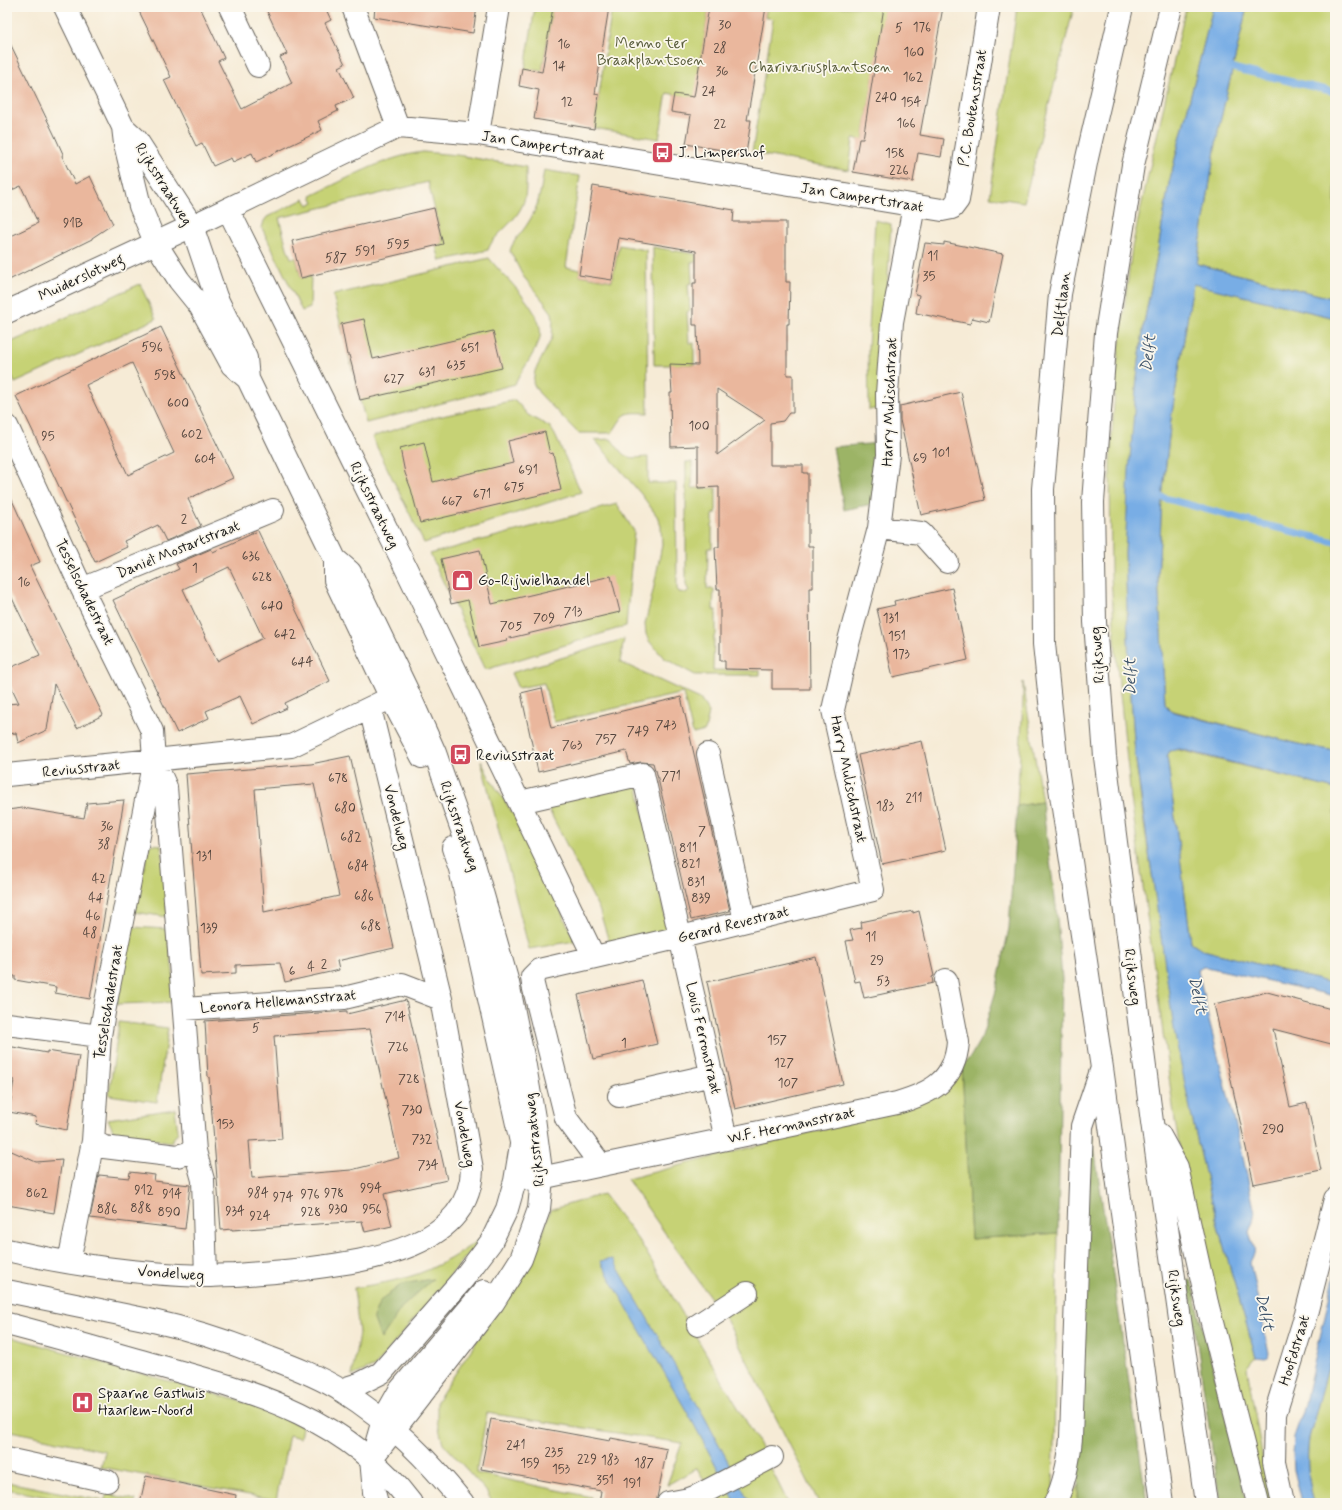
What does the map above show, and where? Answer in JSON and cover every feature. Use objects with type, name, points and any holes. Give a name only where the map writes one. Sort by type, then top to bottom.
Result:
[{"type":"street","name":"Rijksstraatweg","points":[[65,7],[123,127],[125,144],[140,206],[155,242],[179,280],[200,306],[232,365],[248,379]]},
{"type":"street","points":[[230,7],[258,66]]},
{"type":"street","points":[[155,242],[228,209],[398,127],[353,7]]},
{"type":"street","points":[[478,134],[499,7]]},
{"type":"street","name":"P.C. Boutensstraat","points":[[952,208],[958,200],[989,7]]},
{"type":"street","name":"Delftlaan","points":[[1102,1068],[1057,768],[1044,644],[1043,489],[1060,294],[1087,158],[1122,7]]},
{"type":"street","name":"Rijksweg","points":[[1171,7],[1133,165],[1106,333],[1092,502],[1095,614],[1105,757],[1152,1122],[1206,1503]]},
{"type":"street","name":"Rijksstraatweg","points":[[123,127],[136,139],[192,226],[216,297],[246,358],[248,379],[335,559],[350,572],[398,693],[460,869],[521,1142],[529,1157],[536,1179]]},
{"type":"street","name":"Jan Campertstraat","points":[[398,127],[478,134],[914,206],[942,210],[952,208]]},
{"type":"street","name":"Harry Mulischstraat","points":[[873,890],[833,710],[848,644],[879,528],[888,455],[887,394],[892,322],[914,206]]},
{"type":"street","name":"Rijksstraatweg","points":[[228,209],[520,802],[594,957],[539,970],[532,977],[566,1118],[601,1166]]},
{"type":"street","name":"Muiderslotweg","points":[[7,312],[155,242]]},
{"type":"street","name":"Tesselschadestraat","points":[[7,426],[82,589],[152,731],[154,760],[104,1012],[100,1036],[92,1141],[69,1262]]},
{"type":"street","name":"Daniël Mostartstraat","points":[[82,589],[273,510]]},
{"type":"street","points":[[879,528],[921,533],[947,562]]},
{"type":"street","name":"Rijksstraatweg","points":[[371,1459],[388,1425],[493,1303],[521,1259],[538,1209],[534,1118],[526,1066],[503,968],[474,864],[435,753],[398,693]]},
{"type":"street","points":[[370,708],[398,693]]},
{"type":"street","name":"Reviusstraat","points":[[7,775],[291,746],[370,708]]},
{"type":"street","name":"Vondelweg","points":[[7,1250],[47,1259],[133,1271],[206,1276],[276,1272],[342,1264],[396,1252],[416,1244],[433,1234],[451,1221],[462,1205],[472,1180],[472,1169],[441,999],[370,708]]},
{"type":"street","points":[[708,754],[745,921]]},
{"type":"street","name":"Tesselschadestraat","points":[[154,760],[166,787],[195,1151],[203,1180],[206,1276]]},
{"type":"street","points":[[520,802],[643,774],[680,938]]},
{"type":"street","name":"Gerard Revestraat","points":[[594,957],[680,938],[873,890]]},
{"type":"street","name":"Louis Ferronstraat","points":[[680,938],[726,1139]]},
{"type":"street","name":"W.F. Hermansstraat","points":[[536,1179],[911,1099],[933,1089],[950,1071],[957,1051],[957,1037],[946,980]]},
{"type":"street","name":"Leonora Hellemansstraat","points":[[184,1009],[344,998],[402,984],[441,999]]},
{"type":"street","points":[[7,1024],[100,1036]]},
{"type":"street","points":[[1055,1503],[1063,1486],[1069,1459],[1071,1438],[1082,1126],[1102,1068]]},
{"type":"street","points":[[1102,1068],[1162,1503]]},
{"type":"street","points":[[620,1096],[712,1075]]},
{"type":"street","points":[[1152,1122],[1177,1167],[1207,1303],[1258,1503]]},
{"type":"street","points":[[92,1141],[104,1147],[177,1156],[195,1151]]},
{"type":"street","name":"Rijksstraatweg","points":[[340,1390],[359,1384],[381,1373],[463,1279],[491,1242],[507,1209],[515,1181],[517,1159],[521,1142]]},
{"type":"street","name":"Hoofdstraat","points":[[1283,1503],[1274,1462],[1275,1414],[1306,1314],[1335,1199]]},
{"type":"street","points":[[7,1291],[150,1320],[243,1347],[294,1367],[340,1390],[388,1425],[437,1471],[464,1503]]},
{"type":"street","points":[[698,1325],[747,1293]]},
{"type":"street","points":[[7,1324],[228,1384],[301,1413],[332,1430],[371,1459],[400,1488],[411,1503]]},
{"type":"street","points":[[668,1503],[689,1499],[720,1485],[772,1457]]},
{"type":"street","points":[[7,1459],[107,1481]]},
{"type":"street","points":[[371,1459],[374,1492],[377,1503]]},
{"type":"green space","points":[[535,7],[553,7],[542,71],[525,69]]},
{"type":"green space","name":"Menno ter Braakplantsoen","points":[[612,7],[709,7],[695,98],[667,93],[659,139],[594,128]]},
{"type":"green space","name":"Charivariusplantsoen","points":[[767,7],[885,7],[863,140],[853,139],[849,170],[752,153],[773,19],[765,17]]},
{"type":"green space","points":[[1017,7],[1074,7],[1024,202],[990,197]]},
{"type":"green space","points":[[1186,7],[1213,7],[1169,183],[1144,323],[1137,377],[1125,553],[1129,666],[1135,754],[1144,824],[1192,1118],[1219,1230],[1256,1357],[1247,1368],[1265,1472],[1273,1503],[1261,1503],[1187,1191],[1175,1121],[1131,798],[1116,655],[1111,577],[1110,464],[1116,374],[1132,247]]},
{"type":"green space","points":[[1247,7],[1335,7],[1335,299],[1197,264],[1218,131]]},
{"type":"green space","points":[[423,152],[457,155],[526,167],[526,186],[522,207],[513,220],[495,238],[488,250],[440,261],[436,246],[443,244],[428,182],[279,218],[287,248],[291,258],[296,258],[301,278],[311,276],[310,308],[302,311],[262,228],[267,217],[304,199],[308,205],[314,202],[311,196],[379,164]]},
{"type":"green space","points":[[544,170],[580,176],[566,267],[580,270],[579,275],[612,281],[619,245],[646,250],[648,413],[629,413],[623,417],[612,433],[578,433],[539,393],[533,383],[535,371],[552,338],[552,313],[523,276],[510,251],[513,243],[526,227],[535,211]]},
{"type":"green space","points":[[875,220],[891,224],[880,408],[869,410],[868,348]]},
{"type":"green space","points":[[653,247],[725,259],[725,262],[691,262],[692,283],[688,284],[690,311],[687,312],[689,343],[694,343],[694,365],[654,365]]},
{"type":"green space","points":[[489,258],[532,308],[538,319],[540,331],[537,347],[515,384],[366,423],[333,295]]},
{"type":"green space","points":[[1193,283],[1335,318],[1335,751],[1298,744],[1170,710],[1165,703],[1158,578],[1162,499],[1171,419]]},
{"type":"green space","points":[[140,284],[156,319],[15,383],[7,366],[7,344]]},
{"type":"green space","points":[[515,400],[528,415],[550,427],[581,492],[424,543],[372,437],[424,420]]},
{"type":"green space","points":[[611,439],[626,456],[634,458],[648,457],[648,483],[676,483],[677,589],[679,592],[687,593],[689,591],[686,585],[686,462],[692,462],[692,488],[716,488],[716,514],[713,514],[712,548],[708,548],[707,589],[714,589],[713,610],[716,610],[716,635],[714,636],[713,670],[760,671],[760,675],[695,675],[664,658],[649,641],[646,634],[645,624],[662,545],[661,526],[657,516],[641,494],[595,440]]},
{"type":"green space","points":[[880,443],[877,503],[844,510],[833,447]]},
{"type":"green space","points":[[617,504],[634,531],[626,626],[485,670],[430,554]]},
{"type":"green space","points":[[624,639],[620,662],[700,699],[709,712],[705,731],[693,734],[683,693],[554,722],[544,683],[518,688],[511,673]]},
{"type":"green space","points":[[1023,682],[1042,802],[1017,806],[1023,701]]},
{"type":"green space","points":[[1175,749],[1335,789],[1335,984],[1203,950],[1191,942],[1167,756],[1170,751]]},
{"type":"green space","points":[[481,761],[489,777],[521,826],[575,941],[529,949]]},
{"type":"green space","points":[[637,783],[668,932],[610,945],[599,909],[545,802]]},
{"type":"green space","points":[[1042,802],[1056,906],[1062,979],[1058,1233],[971,1239],[962,1066],[971,1056],[982,1036],[996,991],[1009,928],[1017,806]]},
{"type":"green space","points":[[150,844],[161,845],[168,917],[134,912]]},
{"type":"green space","points":[[131,927],[167,929],[177,1002],[117,1004]]},
{"type":"green space","points":[[119,1022],[168,1028],[157,1102],[109,1095]]},
{"type":"green space","points":[[962,1066],[971,1239],[1058,1233],[1053,1493],[1047,1503],[819,1503],[727,1321],[627,1179],[863,1119]]},
{"type":"green space","points":[[175,1109],[178,1132],[171,1142],[114,1133],[108,1119]]},
{"type":"green space","points":[[1092,1134],[1147,1503],[1078,1503],[1086,1135]]},
{"type":"green space","points":[[603,1194],[642,1245],[756,1438],[788,1503],[716,1503],[697,1468],[667,1485],[682,1443],[487,1413],[476,1473],[591,1497],[590,1503],[493,1503],[486,1491],[443,1443],[437,1421],[437,1401],[538,1249],[550,1210]]},
{"type":"green space","points":[[485,1235],[375,1366],[352,1376],[359,1333],[354,1288],[397,1280],[428,1270],[456,1255]]},
{"type":"green space","points":[[433,1279],[401,1308],[381,1339],[373,1317],[380,1301],[402,1284]]},
{"type":"green space","points":[[1188,1280],[1191,1280],[1247,1503],[1220,1503]]},
{"type":"green space","name":"Spaarne Gasthuis Haarlem-Noord","points":[[7,1336],[265,1408],[302,1427],[300,1438],[289,1435],[276,1500],[101,1467],[105,1451],[7,1430]]},
{"type":"green space","points":[[1335,1342],[1335,1503],[1314,1503],[1308,1471],[1309,1438]]},
{"type":"green space","points":[[7,1482],[104,1501],[107,1494],[136,1500],[135,1503],[74,1503],[7,1489]]},
{"type":"green space","points":[[1079,1484],[1078,1503],[1066,1503]]},
{"type":"water","name":"Delft","points":[[1213,7],[1247,7],[1218,131],[1197,264],[1335,299],[1335,318],[1193,284],[1171,419],[1162,499],[1158,578],[1165,703],[1170,711],[1298,744],[1335,751],[1335,789],[1180,749],[1170,751],[1167,756],[1191,942],[1203,950],[1335,984],[1335,996],[1207,967],[1203,967],[1198,970],[1208,1017],[1238,1134],[1255,1213],[1249,1232],[1254,1247],[1253,1258],[1250,1263],[1269,1353],[1267,1357],[1264,1358],[1256,1357],[1219,1230],[1192,1118],[1175,1036],[1135,754],[1129,666],[1125,553],[1129,470],[1137,377],[1144,323],[1169,183]]},
{"type":"water","points":[[613,1259],[704,1416],[750,1503],[736,1503],[691,1419],[600,1261]]},
{"type":"water","points":[[1335,1272],[1335,1342],[1309,1438],[1308,1447],[1308,1471],[1314,1503],[1302,1503],[1294,1470],[1294,1437],[1303,1411]]},
{"type":"building","points":[[137,7],[200,7],[224,58],[218,61],[242,109],[292,83],[280,57],[287,54],[265,7],[325,7],[331,20],[325,23],[345,64],[339,67],[354,98],[336,106],[338,111],[318,121],[322,130],[256,162],[252,153],[233,162],[231,158],[213,166],[202,143],[196,146],[164,80],[171,77]]},
{"type":"building","points":[[375,7],[477,7],[473,33],[374,17]]},
{"type":"building","points":[[553,7],[609,7],[595,94],[599,95],[594,129],[534,119],[539,90],[519,86],[522,68],[542,72]]},
{"type":"building","points":[[709,7],[766,7],[747,120],[751,120],[746,154],[686,144],[691,115],[671,112],[674,94],[694,97]]},
{"type":"building","points":[[884,7],[943,7],[920,135],[944,139],[941,157],[918,153],[913,182],[853,172],[859,139],[863,139]]},
{"type":"building","points":[[7,37],[54,134],[75,184],[90,176],[113,224],[92,239],[7,281],[7,238],[38,223],[21,186],[7,192]]},
{"type":"building","points":[[593,186],[734,210],[733,222],[786,222],[786,282],[790,282],[789,324],[787,324],[787,375],[793,375],[793,413],[789,413],[783,421],[770,423],[770,465],[803,465],[803,473],[808,473],[808,546],[813,546],[813,588],[809,588],[810,689],[772,689],[772,670],[725,669],[725,661],[720,661],[720,589],[717,589],[715,547],[719,547],[719,487],[698,488],[698,446],[671,447],[670,393],[672,393],[670,364],[698,365],[697,325],[693,325],[693,283],[696,283],[696,251],[619,238],[612,280],[579,275]],"holes":[[[717,389],[765,420],[717,455]]]},
{"type":"building","points":[[434,208],[443,244],[301,278],[292,241]]},
{"type":"building","points":[[944,242],[1003,254],[989,322],[972,318],[970,324],[916,313],[919,295],[915,294],[925,243],[944,245]]},
{"type":"building","points":[[364,319],[373,359],[493,331],[502,368],[360,400],[349,355],[347,355],[341,324]]},
{"type":"building","points":[[161,327],[233,478],[188,499],[201,526],[166,541],[158,525],[124,541],[127,547],[95,562],[16,396]],"holes":[[[132,363],[174,453],[128,475],[86,385]]]},
{"type":"building","points":[[961,392],[985,500],[921,515],[900,420],[900,406]]},
{"type":"building","points":[[545,432],[550,454],[553,453],[561,490],[420,523],[405,473],[400,448],[424,442],[433,482],[513,463],[508,441]]},
{"type":"building","points":[[7,489],[40,562],[30,566],[103,715],[77,728],[54,684],[47,730],[18,743],[16,733],[7,734],[7,704],[19,703],[7,678],[7,669],[40,655],[7,588]]},
{"type":"building","points":[[258,531],[330,681],[285,703],[287,708],[253,724],[240,696],[206,711],[209,718],[177,733],[113,600],[179,569],[176,564],[211,549],[213,552]],"holes":[[[229,567],[263,638],[217,661],[183,589]]]},
{"type":"building","points":[[480,550],[492,604],[611,576],[620,612],[506,639],[507,641],[479,647],[468,600],[451,604],[441,559]]},
{"type":"building","points":[[952,588],[968,660],[893,677],[877,609],[895,605],[894,601]]},
{"type":"building","points":[[542,688],[551,728],[681,697],[730,911],[691,920],[656,770],[653,763],[641,762],[630,764],[626,751],[538,772],[521,693]]},
{"type":"building","points":[[922,741],[946,850],[882,864],[858,755]]},
{"type":"building","points":[[350,756],[394,948],[337,961],[339,970],[285,982],[280,963],[236,965],[236,973],[201,975],[186,774],[311,764]],"holes":[[[314,784],[339,896],[264,912],[255,789]]]},
{"type":"building","points":[[124,800],[90,999],[55,993],[56,987],[15,980],[15,976],[7,976],[7,810],[23,808],[84,818],[87,803]]},
{"type":"building","points":[[913,911],[913,913],[919,911],[934,976],[932,977],[933,983],[864,998],[860,981],[855,982],[846,941],[853,940],[850,930],[862,928],[861,922]]},
{"type":"building","points":[[816,957],[843,1084],[735,1109],[707,982]]},
{"type":"building","points":[[642,980],[657,1044],[593,1059],[578,995]]},
{"type":"building","points":[[1267,992],[1335,1010],[1335,1045],[1273,1029],[1290,1107],[1307,1103],[1321,1170],[1254,1184],[1214,1004]]},
{"type":"building","points":[[406,1000],[447,1180],[384,1194],[392,1226],[365,1232],[362,1221],[221,1230],[208,1077],[205,1021],[347,1011],[347,1014]],"holes":[[[370,1029],[399,1158],[351,1170],[252,1178],[249,1141],[282,1139],[274,1036]]]},
{"type":"building","points":[[7,1046],[47,1053],[47,1051],[79,1056],[67,1130],[35,1124],[36,1117],[9,1112],[14,1080],[7,1079]]},
{"type":"building","points":[[7,1149],[36,1162],[62,1160],[54,1213],[7,1205]]},
{"type":"building","points":[[130,1172],[155,1175],[154,1181],[190,1185],[185,1229],[90,1218],[99,1175],[129,1178]]},
{"type":"building","points":[[491,1419],[610,1441],[611,1438],[667,1449],[656,1503],[599,1503],[601,1491],[481,1469]]},
{"type":"building","points":[[146,1476],[236,1495],[235,1503],[140,1503]]},
{"type":"waterway","points":[[1224,66],[1335,92]]},
{"type":"waterway","points":[[1153,495],[1335,542]]},
{"type":"place","name":"J. Limpershof","points":[[662,152]]},
{"type":"place","name":"Go-Rijwielhandel","points":[[463,580]]},
{"type":"place","name":"Reviusstraat","points":[[460,755]]},
{"type":"place","name":"Spaarne Gasthuis Haarlem-Noord","points":[[83,1402]]}]
